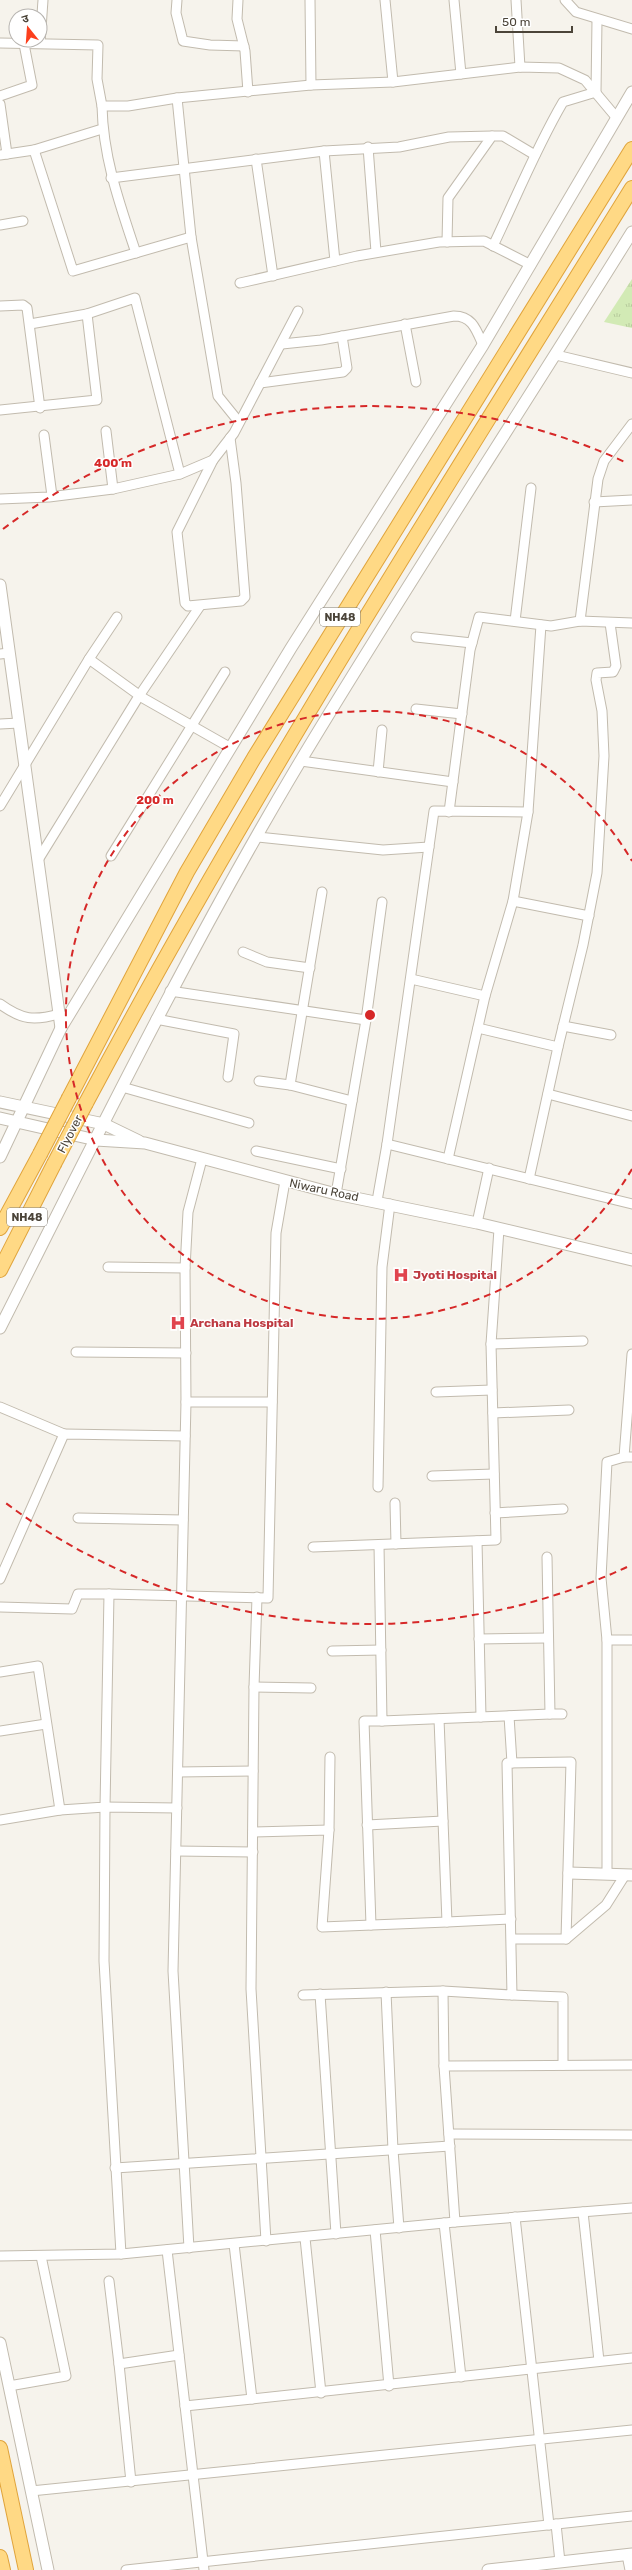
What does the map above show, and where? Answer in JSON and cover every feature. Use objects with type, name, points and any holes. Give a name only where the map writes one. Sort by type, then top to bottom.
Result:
[{"type":"highway","name":"Flyover","points":[[0,1228],[187,872],[254,758],[632,149]]},
{"type":"highway","name":"Flyover","points":[[0,1270],[86,1103],[168,951],[278,760],[632,188]]},
{"type":"highway","points":[[0,2448],[26,2570]]},
{"type":"highway","points":[[0,2557],[3,2570]]},
{"type":"street","points":[[177,0],[176,12],[183,41],[210,45],[244,46]]},
{"type":"street","points":[[238,0],[238,19],[244,46],[248,92]]},
{"type":"street","points":[[310,0],[311,84]]},
{"type":"street","points":[[385,0],[393,82]]},
{"type":"street","points":[[454,0],[461,74]]},
{"type":"street","points":[[516,0],[520,67]]},
{"type":"street","points":[[565,0],[576,12],[597,20],[630,25]]},
{"type":"street","points":[[596,92],[597,20]]},
{"type":"street","points":[[48,43],[98,45],[97,79],[102,106],[102,129],[111,178],[136,253]]},
{"type":"street","points":[[0,96],[32,85],[25,48]]},
{"type":"street","points":[[102,106],[128,106],[177,98],[248,92],[311,84],[393,82],[520,67],[559,68],[585,80],[616,117]]},
{"type":"street","points":[[493,246],[536,155],[542,138],[563,102],[596,92]]},
{"type":"street","points":[[0,1157],[61,1028],[231,748],[483,344],[632,92]]},
{"type":"street","points":[[177,98],[190,237],[218,396],[239,422]]},
{"type":"street","points":[[0,104],[4,154],[34,150],[102,129]]},
{"type":"street","points":[[448,242],[448,198],[492,136]]},
{"type":"street","points":[[111,178],[256,158],[368,147],[399,147],[449,137],[503,136],[536,155]]},
{"type":"street","points":[[368,147],[376,252]]},
{"type":"street","points":[[34,150],[71,270],[76,271],[190,237]]},
{"type":"street","points":[[324,151],[335,261]]},
{"type":"street","points":[[256,158],[273,276]]},
{"type":"street","points":[[0,225],[23,221]]},
{"type":"street","points":[[0,1328],[170,991],[301,761],[556,356],[632,232]]},
{"type":"street","points":[[240,283],[376,252],[448,242],[484,241],[531,265]]},
{"type":"street","points":[[30,324],[87,314],[134,298],[136,300],[180,474]]},
{"type":"street","points":[[0,306],[25,306],[30,324],[40,408]]},
{"type":"street","points":[[230,438],[245,597],[241,602],[188,606],[185,603],[177,532],[213,460],[230,438],[282,344],[298,311]]},
{"type":"street","points":[[0,410],[40,408],[97,400],[87,314]]},
{"type":"street","points":[[282,344],[342,336],[405,324],[462,316],[471,320],[483,344]]},
{"type":"street","points":[[405,324],[416,382]]},
{"type":"street","points":[[260,383],[343,372],[348,368],[342,336]]},
{"type":"street","points":[[556,356],[632,373]]},
{"type":"street","points":[[580,621],[598,479],[604,461],[628,434],[632,424]]},
{"type":"street","points":[[106,431],[113,489]]},
{"type":"street","points":[[44,435],[52,496]]},
{"type":"street","points":[[0,499],[52,496],[113,489],[180,474],[213,460]]},
{"type":"street","points":[[515,621],[531,488]]},
{"type":"street","points":[[594,502],[632,500]]},
{"type":"street","points":[[0,591],[5,654],[19,723],[61,1028]]},
{"type":"street","points":[[38,860],[139,696],[200,606]]},
{"type":"street","points":[[449,812],[472,643],[479,617],[551,626],[580,621],[610,624],[632,623]]},
{"type":"street","points":[[0,806],[89,659],[117,618]]},
{"type":"street","points":[[529,1178],[589,916],[597,873],[604,756],[602,711],[596,680],[597,673],[613,672],[616,666],[610,624]]},
{"type":"street","points":[[448,1158],[485,996],[513,901],[528,812],[541,625]]},
{"type":"street","points":[[416,638],[472,643]]},
{"type":"street","points":[[89,659],[139,696],[231,748]]},
{"type":"street","points":[[111,856],[225,672]]},
{"type":"street","points":[[416,709],[462,714]]},
{"type":"street","points":[[0,724],[19,723]]},
{"type":"street","points":[[378,772],[382,730]]},
{"type":"street","points":[[301,761],[453,782]]},
{"type":"street","points":[[377,1201],[387,1144],[434,811],[528,812]]},
{"type":"street","points":[[258,837],[383,850],[429,847]]},
{"type":"street","points":[[290,1085],[304,1010],[322,892]]},
{"type":"street","points":[[513,901],[589,916]]},
{"type":"street","points":[[336,1194],[366,1020],[382,902]]},
{"type":"street","points":[[243,952],[267,962],[310,968]]},
{"type":"street","points":[[411,979],[485,996]]},
{"type":"street","points":[[170,991],[366,1020]]},
{"type":"street","points":[[0,1004],[12,1013],[38,1020],[59,1014]]},
{"type":"street","points":[[156,1019],[234,1034],[228,1077]]},
{"type":"street","points":[[563,1026],[611,1035]]},
{"type":"street","points":[[478,1028],[558,1047]]},
{"type":"street","points":[[259,1081],[290,1085],[352,1101]]},
{"type":"street","points":[[122,1087],[249,1123]]},
{"type":"street","points":[[548,1094],[632,1116]]},
{"type":"street","points":[[0,1102],[104,1124],[145,1143]]},
{"type":"street","name":"Niwaru Road","points":[[0,1118],[96,1140],[145,1143],[336,1194],[377,1201],[477,1223],[632,1260]]},
{"type":"street","points":[[387,1144],[632,1204]]},
{"type":"street","points":[[256,1151],[341,1169]]},
{"type":"street","points":[[189,2248],[173,1971],[186,1402],[185,1268],[188,1212],[202,1159]]},
{"type":"street","points":[[477,1223],[489,1168]]},
{"type":"street","points":[[0,1607],[72,1609],[78,1594],[268,1598],[276,1233],[285,1181]]},
{"type":"street","points":[[378,1487],[382,1267],[390,1204]]},
{"type":"street","points":[[314,1547],[496,1540],[491,1344],[499,1229]]},
{"type":"street","points":[[108,1267],[185,1268]]},
{"type":"street","points":[[491,1344],[584,1341]]},
{"type":"street","points":[[76,1352],[186,1353]]},
{"type":"street","points":[[607,1874],[607,1640],[601,1578],[607,1462],[628,1457],[632,1354]]},
{"type":"street","points":[[436,1392],[492,1390]]},
{"type":"street","points":[[186,1402],[272,1402]]},
{"type":"street","points":[[0,1407],[64,1434],[185,1436]]},
{"type":"street","points":[[493,1413],[569,1410]]},
{"type":"street","points":[[0,1579],[64,1434]]},
{"type":"street","points":[[432,1476],[494,1474]]},
{"type":"street","points":[[395,1503],[396,1544]]},
{"type":"street","points":[[495,1513],[563,1510]]},
{"type":"street","points":[[78,1518],[183,1520]]},
{"type":"street","points":[[477,1541],[481,1717]]},
{"type":"street","points":[[379,1545],[382,1721]]},
{"type":"street","points":[[547,1556],[550,1714]]},
{"type":"street","points":[[109,1594],[104,1961],[121,2254]]},
{"type":"street","points":[[257,1597],[254,1687],[251,1989],[259,2159],[266,2241]]},
{"type":"street","points":[[479,1639],[548,1638]]},
{"type":"street","points":[[607,1640],[632,1640]]},
{"type":"street","points":[[332,1651],[381,1650]]},
{"type":"street","points":[[0,1672],[38,1666],[60,1810]]},
{"type":"street","points":[[254,1687],[311,1688]]},
{"type":"street","points":[[371,1925],[364,1721],[562,1714]]},
{"type":"street","points":[[509,1716],[512,1763]]},
{"type":"street","points":[[439,1719],[448,1922]]},
{"type":"street","points":[[0,1731],[46,1724]]},
{"type":"street","points":[[330,1757],[329,1830],[322,1927],[511,1919]]},
{"type":"street","points":[[512,1995],[507,1763],[571,1762],[566,1939]]},
{"type":"street","points":[[178,1772],[253,1771]]},
{"type":"street","points":[[0,1820],[60,1810],[105,1808],[177,1808]]},
{"type":"street","points":[[367,1825],[443,1821]]},
{"type":"street","points":[[253,1832],[329,1830]]},
{"type":"street","points":[[176,1851],[252,1852]]},
{"type":"street","points":[[569,1872],[628,1875]]},
{"type":"street","points":[[512,1940],[566,1939],[606,1905],[628,1875]]},
{"type":"street","points":[[443,1990],[444,2066],[456,2222]]},
{"type":"street","points":[[303,1995],[443,1990],[563,1997],[563,2065]]},
{"type":"street","points":[[386,1992],[393,2150],[399,2228]]},
{"type":"street","points":[[320,1994],[336,2234]]},
{"type":"street","points":[[444,2066],[632,2065]]},
{"type":"street","points":[[449,2134],[632,2135]]},
{"type":"street","points":[[115,2168],[450,2146]]},
{"type":"street","points":[[0,2256],[121,2254],[305,2238],[444,2223],[632,2208]]},
{"type":"street","points":[[584,2212],[598,2361]]},
{"type":"street","points":[[515,2217],[541,2440],[560,2562]]},
{"type":"street","points":[[444,2223],[461,2378]]},
{"type":"street","points":[[376,2230],[389,2386]]},
{"type":"street","points":[[305,2238],[321,2393]]},
{"type":"street","points":[[234,2244],[252,2399]]},
{"type":"street","points":[[167,2250],[203,2566]]},
{"type":"street","points":[[9,2386],[66,2376],[41,2256]]},
{"type":"street","points":[[109,2281],[131,2482]]},
{"type":"street","points":[[0,2343],[48,2570]]},
{"type":"street","points":[[119,2364],[179,2355]]},
{"type":"street","points":[[185,2406],[389,2386],[532,2368],[632,2358]]},
{"type":"street","points":[[31,2492],[632,2430]]},
{"type":"street","points":[[126,2570],[203,2566],[632,2516]]},
{"type":"street","points":[[488,2570],[630,2554],[630,2570]]},
{"type":"green space","points":[[632,279],[632,328],[604,322]]},
{"type":"place","name":"Jyoti Hospital","points":[[401,1275]]},
{"type":"place","name":"Archana Hospital","points":[[178,1323]]}]
